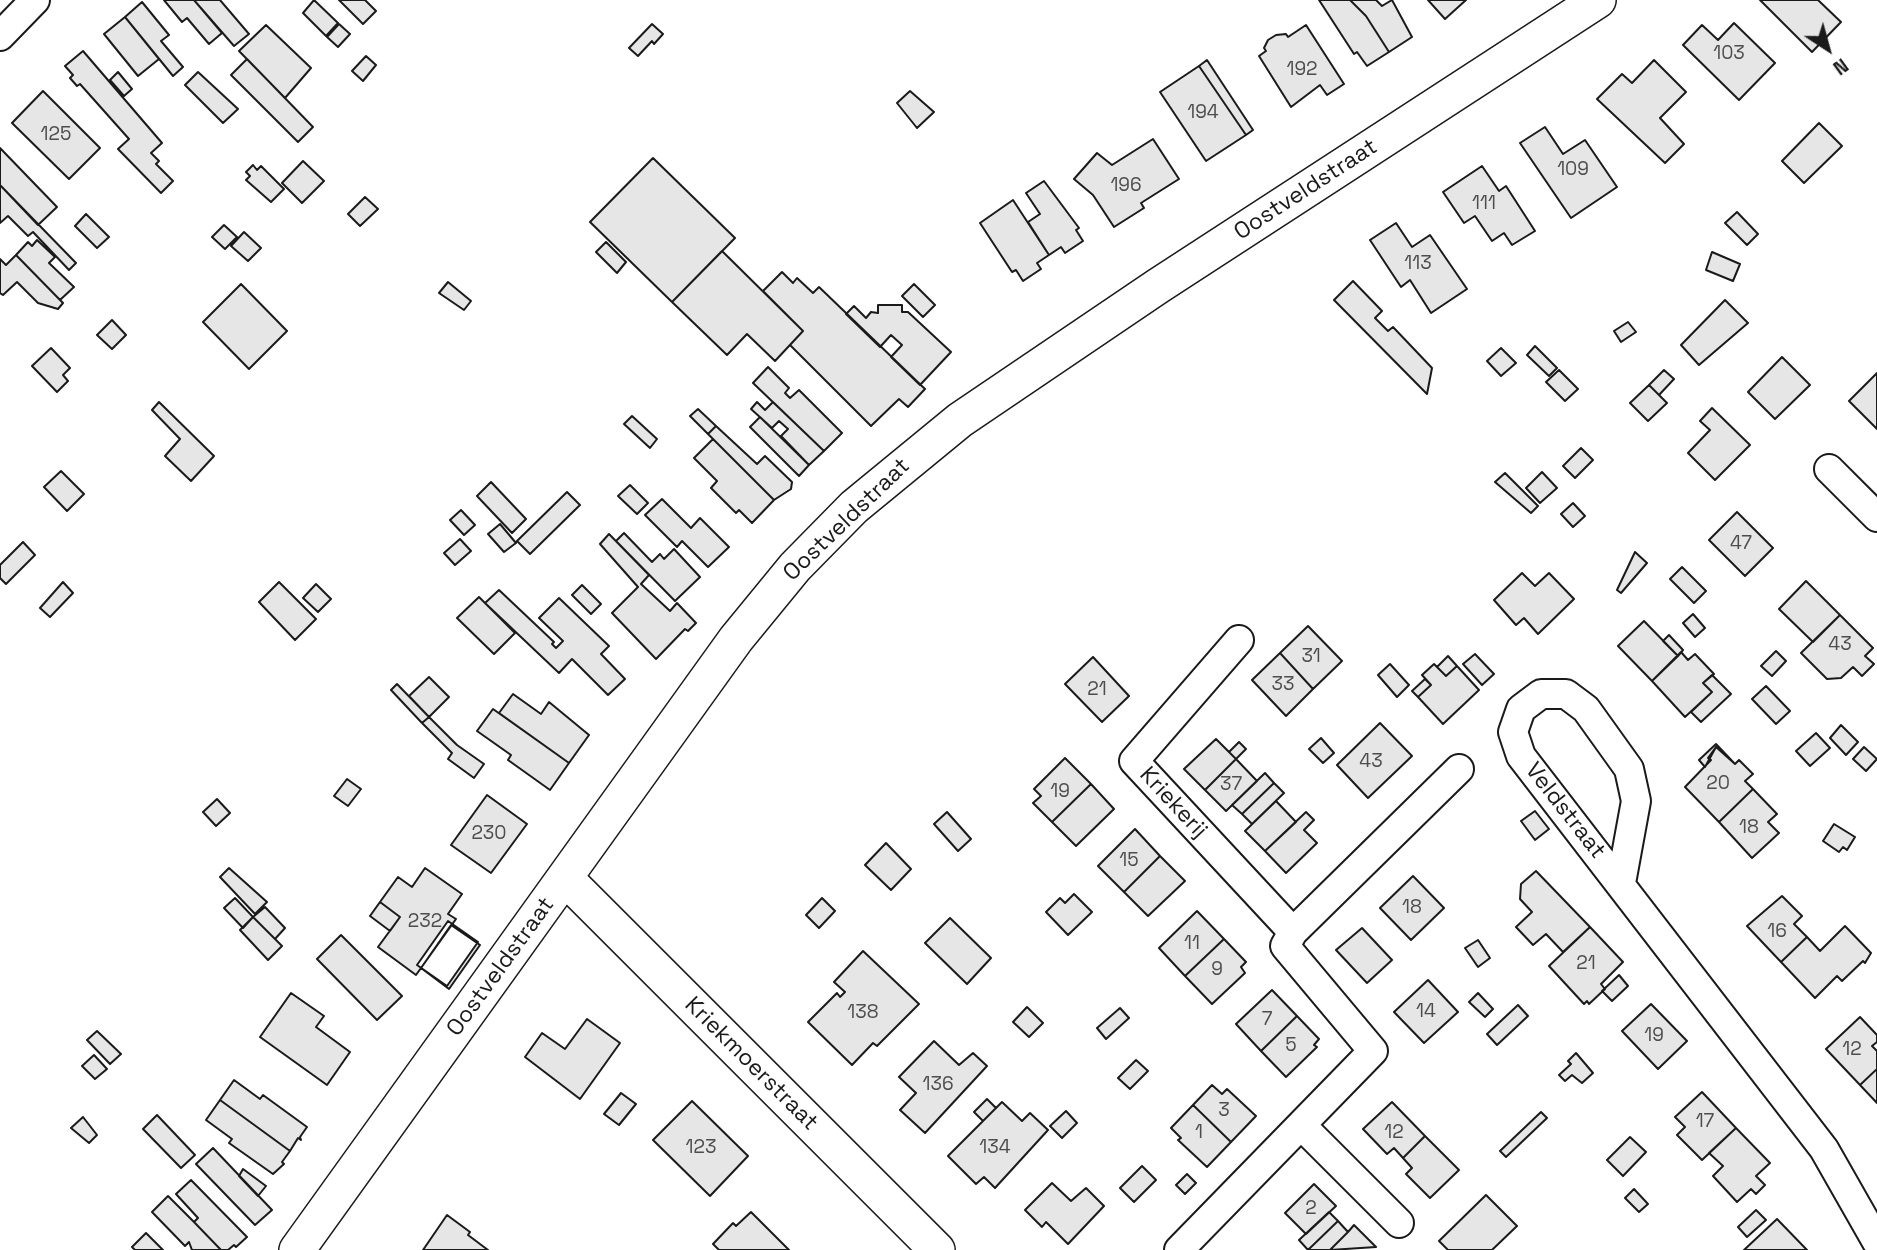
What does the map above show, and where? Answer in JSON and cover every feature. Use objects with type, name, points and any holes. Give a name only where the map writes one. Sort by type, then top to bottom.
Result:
[{"type":"street","points":[[0,36],[35,0]]},
{"type":"street","name":"Oostveldstraat","points":[[297,1250],[736,639],[786,577],[855,508],[908,460],[960,420],[1147,294],[1598,0]]},
{"type":"street","points":[[1829,469],[1877,517]]},
{"type":"street","name":"Kriekerij","points":[[1239,640],[1134,761],[1293,932]]},
{"type":"street","name":"Veldstraat","points":[[1621,883],[1636,801],[1629,769],[1586,709],[1566,694],[1541,694],[1521,709],[1513,732],[1521,756],[1824,1149],[1877,1242]]},
{"type":"street","points":[[1179,1250],[1373,1051],[1285,946],[1293,932],[1459,769]]},
{"type":"street","name":"Kriekmoerstraat","points":[[565,878],[937,1250]]},
{"type":"street","points":[[1301,1125],[1399,1223]]},
{"type":"building","points":[[164,0],[194,0],[222,33],[209,44],[187,18],[182,22]]},
{"type":"building","points":[[194,0],[220,0],[249,34],[234,46]]},
{"type":"building","points":[[314,0],[338,23],[326,36],[303,13]]},
{"type":"building","points":[[339,0],[365,0],[376,11],[363,24]]},
{"type":"building","points":[[1319,0],[1350,0],[1366,16],[1389,52],[1367,66],[1357,52],[1354,54]]},
{"type":"building","points":[[1350,0],[1376,0],[1382,6],[1392,0],[1412,37],[1389,52],[1366,16]]},
{"type":"building","points":[[1428,0],[1466,0],[1445,19]]},
{"type":"building","points":[[1760,0],[1818,0],[1841,22],[1812,52]]},
{"type":"building","points":[[142,2],[169,35],[161,41],[183,67],[173,76],[125,17]]},
{"type":"building","points":[[125,17],[159,59],[138,76],[104,34]]},
{"type":"building","points":[[1734,23],[1775,63],[1739,100],[1683,45],[1702,25],[1718,40]]},
{"type":"building","points":[[339,24],[350,34],[338,47],[327,37]]},
{"type":"building","points":[[652,24],[663,34],[638,56],[629,48]]},
{"type":"building","points":[[266,25],[311,68],[285,98],[239,51]]},
{"type":"building","points":[[1306,25],[1344,84],[1327,95],[1320,85],[1291,107],[1259,56],[1266,51],[1264,48],[1268,40],[1276,35],[1286,34],[1288,37]]},
{"type":"building","points":[[83,51],[162,143],[151,153],[159,161],[156,164],[173,181],[161,193],[118,149],[129,139],[80,84],[77,86],[70,78],[73,75],[65,66]]},
{"type":"building","points":[[366,56],[376,65],[363,81],[352,71]]},
{"type":"building","points":[[247,59],[313,127],[298,142],[231,75]]},
{"type":"building","points":[[1207,60],[1253,130],[1246,135],[1199,66]]},
{"type":"building","points":[[1654,60],[1686,92],[1660,118],[1684,144],[1665,163],[1597,99],[1622,74],[1632,83]]},
{"type":"building","points":[[1199,66],[1246,135],[1206,161],[1160,92]]},
{"type":"building","points":[[118,72],[132,89],[124,96],[110,80]]},
{"type":"building","points":[[198,72],[238,109],[223,123],[185,85]]},
{"type":"building","points":[[43,91],[100,148],[69,179],[12,123]]},
{"type":"building","points":[[910,91],[934,112],[917,128],[897,103]]},
{"type":"building","points":[[1819,123],[1842,146],[1804,183],[1782,161]]},
{"type":"building","points":[[1545,127],[1563,154],[1585,140],[1617,187],[1571,218],[1520,143]]},
{"type":"building","points":[[1153,139],[1179,179],[1141,203],[1144,208],[1114,227],[1093,195],[1074,179],[1097,153],[1112,165]]},
{"type":"building","points":[[0,148],[57,207],[38,225],[0,185]]},
{"type":"building","points":[[653,158],[735,238],[672,302],[590,222]]},
{"type":"building","points":[[303,161],[324,181],[302,203],[282,183]]},
{"type":"building","points":[[253,165],[257,170],[261,166],[284,189],[271,202],[246,180],[250,176],[246,172]]},
{"type":"building","points":[[1482,166],[1499,191],[1506,186],[1535,231],[1512,245],[1504,233],[1492,241],[1475,216],[1464,223],[1443,192]]},
{"type":"building","points":[[1044,181],[1079,228],[1076,230],[1083,241],[1065,253],[1061,247],[1049,255],[1028,222],[1040,214],[1026,193]]},
{"type":"building","points":[[0,185],[76,263],[69,270],[33,232],[28,236],[8,216],[0,223]]},
{"type":"building","points":[[365,197],[378,209],[360,226],[348,214]]},
{"type":"building","points":[[1013,200],[1049,255],[1037,263],[1041,269],[1023,281],[1016,270],[1012,272],[980,223]]},
{"type":"building","points":[[1737,212],[1758,234],[1747,245],[1725,223]]},
{"type":"building","points":[[86,214],[109,237],[97,248],[75,226]]},
{"type":"building","points":[[1396,223],[1412,247],[1430,235],[1467,289],[1431,313],[1410,280],[1401,287],[1370,240]]},
{"type":"building","points":[[224,225],[237,237],[225,249],[212,237]]},
{"type":"building","points":[[244,232],[261,248],[248,261],[231,246]]},
{"type":"building","points":[[37,240],[55,257],[49,263],[74,287],[60,300],[16,255],[28,242],[32,246]]},
{"type":"building","points":[[606,242],[626,262],[617,273],[596,252]]},
{"type":"building","points":[[722,251],[803,331],[775,361],[747,334],[727,355],[672,302]]},
{"type":"building","points":[[1712,252],[1740,264],[1733,281],[1706,270]]},
{"type":"building","points":[[16,255],[63,303],[58,309],[38,303],[17,282],[3,295],[0,293],[0,259],[6,265]]},
{"type":"building","points":[[782,272],[793,283],[797,278],[813,293],[819,287],[925,389],[908,407],[899,399],[871,426],[790,345],[803,331],[763,291]]},
{"type":"building","points":[[1353,281],[1382,311],[1375,318],[1388,331],[1393,327],[1432,368],[1427,394],[1334,300]]},
{"type":"building","points":[[448,282],[471,301],[464,310],[439,293]]},
{"type":"building","points":[[241,284],[287,331],[249,369],[203,322]]},
{"type":"building","points":[[914,284],[935,305],[923,317],[902,296]]},
{"type":"building","points":[[1725,300],[1748,323],[1699,365],[1681,345]]},
{"type":"building","points":[[878,305],[902,305],[902,312],[908,312],[951,352],[920,385],[891,357],[902,345],[891,335],[880,347],[846,314],[854,306],[866,318],[871,312],[878,313]]},
{"type":"building","points":[[112,320],[126,335],[112,349],[97,335]]},
{"type":"building","points":[[1628,322],[1636,332],[1621,342],[1614,331]]},
{"type":"building","points":[[1535,346],[1557,368],[1549,376],[1527,355]]},
{"type":"building","points":[[51,348],[70,368],[63,375],[68,381],[57,392],[32,366]]},
{"type":"building","points":[[1501,348],[1516,363],[1501,376],[1487,361]]},
{"type":"building","points":[[1782,357],[1810,385],[1775,419],[1748,392]]},
{"type":"building","points":[[768,367],[789,388],[785,393],[790,398],[799,390],[842,433],[824,451],[753,383]]},
{"type":"building","points":[[1559,370],[1578,389],[1565,401],[1546,382]]},
{"type":"building","points":[[1664,370],[1674,379],[1659,395],[1649,385]]},
{"type":"building","points":[[1877,373],[1877,429],[1849,401]]},
{"type":"building","points":[[1649,385],[1667,403],[1648,421],[1630,403]]},
{"type":"building","points":[[159,402],[214,456],[191,481],[165,456],[180,439],[152,410]]},
{"type":"building","points":[[757,402],[765,410],[773,402],[824,451],[809,465],[781,436],[788,429],[779,421],[772,428],[751,409]]},
{"type":"building","points":[[1712,408],[1750,445],[1715,480],[1688,453],[1710,430],[1700,421]]},
{"type":"building","points":[[698,409],[716,426],[708,434],[690,416]]},
{"type":"building","points":[[632,416],[657,439],[650,448],[624,424]]},
{"type":"building","points":[[760,417],[809,465],[799,476],[750,427]]},
{"type":"building","points":[[716,426],[757,464],[765,456],[792,482],[791,489],[774,500],[708,434]]},
{"type":"building","points":[[713,439],[774,500],[752,523],[739,510],[736,513],[711,488],[717,481],[694,458]]},
{"type":"building","points":[[1581,448],[1593,460],[1575,478],[1563,466]]},
{"type":"building","points":[[61,471],[84,494],[67,511],[44,487]]},
{"type":"building","points":[[1542,472],[1557,488],[1540,503],[1526,488]]},
{"type":"building","points":[[1505,473],[1538,506],[1531,513],[1495,482]]},
{"type":"building","points":[[491,482],[526,519],[512,533],[477,496]]},
{"type":"building","points":[[630,485],[648,503],[637,514],[618,496]]},
{"type":"building","points":[[567,492],[580,505],[530,554],[517,541]]},
{"type":"building","points":[[662,499],[691,528],[700,518],[729,547],[708,567],[682,541],[677,547],[645,515]]},
{"type":"building","points":[[1573,503],[1585,516],[1573,527],[1561,514]]},
{"type":"building","points":[[461,510],[475,525],[464,535],[450,520]]},
{"type":"building","points":[[1737,512],[1773,548],[1745,576],[1709,540]]},
{"type":"building","points":[[500,524],[516,543],[504,552],[488,534]]},
{"type":"building","points":[[624,533],[652,562],[660,554],[664,559],[674,549],[700,577],[675,601],[616,541]]},
{"type":"building","points":[[609,534],[649,575],[641,584],[670,611],[677,603],[696,623],[688,631],[685,629],[656,659],[612,613],[638,587],[600,544]]},
{"type":"building","points":[[460,539],[471,551],[455,565],[444,553]]},
{"type":"building","points":[[23,542],[35,555],[6,584],[0,578],[0,565]]},
{"type":"building","points":[[1635,552],[1647,563],[1621,593],[1617,590]]},
{"type":"building","points":[[1682,567],[1706,591],[1694,603],[1670,579]]},
{"type":"building","points":[[1522,573],[1535,586],[1549,573],[1574,599],[1538,634],[1524,618],[1516,625],[1494,600]]},
{"type":"building","points":[[1806,581],[1840,615],[1813,642],[1779,609]]},
{"type":"building","points":[[63,582],[73,593],[50,617],[40,608]]},
{"type":"building","points":[[279,582],[316,619],[295,640],[259,602]]},
{"type":"building","points":[[316,584],[331,599],[318,612],[303,598]]},
{"type":"building","points":[[582,585],[601,604],[591,614],[572,595]]},
{"type":"building","points":[[499,590],[554,642],[552,644],[556,648],[563,641],[539,618],[559,598],[609,646],[601,654],[625,679],[608,695],[572,659],[559,673],[485,603]]},
{"type":"building","points":[[479,597],[515,633],[494,654],[457,618]]},
{"type":"building","points":[[1693,614],[1705,628],[1695,637],[1683,623]]},
{"type":"building","points":[[1840,615],[1873,648],[1865,656],[1874,664],[1862,676],[1853,667],[1841,678],[1827,679],[1801,653]]},
{"type":"building","points":[[1644,621],[1678,656],[1652,681],[1618,646]]},
{"type":"building","points":[[1308,626],[1342,661],[1313,689],[1280,653]]},
{"type":"building","points":[[1669,635],[1683,650],[1678,656],[1663,641]]},
{"type":"building","points":[[1776,651],[1786,661],[1772,676],[1761,666]]},
{"type":"building","points":[[1681,652],[1688,660],[1695,654],[1714,674],[1703,683],[1712,692],[1685,717],[1652,681]]},
{"type":"building","points":[[1280,653],[1313,689],[1286,716],[1252,680]]},
{"type":"building","points":[[1475,654],[1494,674],[1482,685],[1463,664]]},
{"type":"building","points":[[1448,656],[1457,666],[1446,676],[1437,667]]},
{"type":"building","points":[[1093,657],[1129,696],[1102,722],[1065,684]]},
{"type":"building","points":[[1390,664],[1409,685],[1397,697],[1378,675]]},
{"type":"building","points":[[1434,664],[1446,676],[1457,666],[1479,690],[1443,724],[1418,697],[1431,685],[1422,675]]},
{"type":"building","points":[[1712,675],[1731,694],[1701,722],[1691,712],[1712,692],[1703,683]]},
{"type":"building","points":[[429,677],[449,697],[429,717],[409,696]]},
{"type":"building","points":[[1425,679],[1431,685],[1418,697],[1412,691]]},
{"type":"building","points":[[397,684],[429,717],[422,723],[391,690]]},
{"type":"building","points":[[1766,686],[1790,711],[1776,724],[1752,699]]},
{"type":"building","points":[[513,694],[541,714],[549,702],[589,735],[569,763],[499,713]]},
{"type":"building","points":[[493,709],[569,763],[550,790],[508,760],[511,755],[477,731]]},
{"type":"building","points":[[429,717],[457,745],[484,764],[474,778],[448,759],[452,753],[422,723]]},
{"type":"building","points":[[1380,723],[1412,756],[1368,798],[1337,765]]},
{"type":"building","points":[[1841,725],[1858,742],[1846,755],[1830,738]]},
{"type":"building","points":[[1816,733],[1830,748],[1810,766],[1796,751]]},
{"type":"building","points":[[1321,738],[1334,753],[1323,763],[1309,749]]},
{"type":"building","points":[[1216,739],[1236,759],[1205,790],[1184,769]]},
{"type":"building","points":[[1239,742],[1246,749],[1236,759],[1229,752]]},
{"type":"building","points":[[1716,744],[1735,764],[1716,747],[1705,767],[1699,760]]},
{"type":"building","points":[[1716,747],[1735,764],[1739,760],[1753,774],[1745,781],[1753,789],[1719,822],[1685,787],[1711,760],[1708,758]]},
{"type":"building","points":[[1864,747],[1877,759],[1866,771],[1853,759]]},
{"type":"building","points":[[1065,758],[1091,784],[1052,822],[1033,803],[1041,796],[1034,789]]},
{"type":"building","points":[[1236,759],[1257,781],[1226,811],[1205,790]]},
{"type":"building","points":[[1265,773],[1274,783],[1242,814],[1232,805]]},
{"type":"building","points":[[347,779],[361,789],[348,806],[334,796]]},
{"type":"building","points":[[1274,783],[1284,793],[1252,824],[1242,814]]},
{"type":"building","points":[[1091,784],[1114,809],[1076,846],[1052,822]]},
{"type":"building","points":[[1753,789],[1777,814],[1768,822],[1779,833],[1752,858],[1719,822]]},
{"type":"building","points":[[487,795],[527,824],[491,873],[451,845]]},
{"type":"building","points":[[217,799],[230,813],[216,826],[203,812]]},
{"type":"building","points":[[1276,801],[1296,822],[1265,851],[1245,831]]},
{"type":"building","points":[[1535,811],[1549,829],[1535,840],[1521,821]]},
{"type":"building","points":[[947,812],[971,839],[958,851],[934,824]]},
{"type":"building","points":[[1306,812],[1314,820],[1304,830],[1317,843],[1286,873],[1265,851]]},
{"type":"building","points":[[1834,824],[1855,837],[1847,850],[1843,847],[1839,852],[1823,841]]},
{"type":"building","points":[[1135,829],[1160,856],[1124,892],[1098,866]]},
{"type":"building","points":[[886,843],[911,869],[891,890],[865,865]]},
{"type":"building","points":[[1160,856],[1185,881],[1148,916],[1124,892]]},
{"type":"building","points":[[229,868],[267,902],[255,914],[220,877]]},
{"type":"building","points":[[425,868],[462,894],[448,914],[456,919],[416,975],[378,947],[400,917],[380,902],[398,877],[412,887]]},
{"type":"building","points":[[1536,871],[1590,927],[1563,952],[1546,934],[1533,945],[1516,927],[1532,912],[1520,899],[1521,884]]},
{"type":"building","points":[[1413,876],[1444,908],[1411,940],[1380,908]]},
{"type":"building","points":[[1074,894],[1092,912],[1068,935],[1046,912],[1060,898],[1065,903]]},
{"type":"building","points":[[1782,896],[1802,916],[1794,924],[1807,937],[1781,962],[1747,926]]},
{"type":"building","points":[[235,898],[253,917],[243,928],[224,908]]},
{"type":"building","points":[[822,898],[835,911],[819,928],[806,915]]},
{"type":"building","points":[[380,902],[400,917],[390,931],[370,916]]},
{"type":"building","points":[[265,907],[285,928],[275,939],[253,917]]},
{"type":"building","points":[[1197,911],[1224,939],[1185,976],[1159,948]]},
{"type":"building","points":[[253,917],[282,946],[268,960],[240,930]]},
{"type":"building","points":[[950,918],[991,958],[967,984],[925,943]]},
{"type":"building","points":[[448,921],[478,942],[447,986],[417,965]]},
{"type":"building","points":[[451,925],[480,945],[449,989],[421,968]]},
{"type":"building","points":[[1845,926],[1871,953],[1865,963],[1863,961],[1842,981],[1837,976],[1815,998],[1781,962],[1807,937],[1820,951]]},
{"type":"building","points":[[1590,927],[1623,962],[1601,984],[1605,989],[1589,1004],[1587,1001],[1584,1004],[1549,966]]},
{"type":"building","points":[[1362,928],[1392,960],[1367,983],[1336,950]]},
{"type":"building","points":[[341,935],[402,996],[377,1020],[317,959]]},
{"type":"building","points":[[1224,939],[1246,962],[1241,967],[1245,973],[1212,1004],[1185,976]]},
{"type":"building","points":[[1478,940],[1490,958],[1478,967],[1465,948]]},
{"type":"building","points":[[863,951],[919,1004],[877,1046],[873,1043],[852,1065],[808,1022],[837,993],[840,997],[845,992],[834,982]]},
{"type":"building","points":[[1619,975],[1628,986],[1612,1001],[1602,991]]},
{"type":"building","points":[[1428,980],[1458,1012],[1424,1043],[1394,1012]]},
{"type":"building","points":[[1272,990],[1297,1016],[1261,1051],[1236,1024]]},
{"type":"building","points":[[291,993],[324,1016],[316,1027],[350,1052],[327,1085],[260,1037]]},
{"type":"building","points":[[1478,993],[1493,1009],[1485,1017],[1469,1002]]},
{"type":"building","points":[[1651,1004],[1687,1041],[1658,1069],[1622,1031]]},
{"type":"building","points":[[1518,1005],[1528,1016],[1497,1045],[1487,1034]]},
{"type":"building","points":[[1027,1007],[1043,1023],[1029,1037],[1013,1022]]},
{"type":"building","points":[[1120,1008],[1129,1018],[1106,1039],[1097,1028]]},
{"type":"building","points":[[1297,1016],[1319,1039],[1314,1045],[1317,1047],[1286,1077],[1261,1051]]},
{"type":"building","points":[[1860,1017],[1877,1035],[1877,1042],[1872,1046],[1877,1051],[1877,1069],[1860,1085],[1826,1049]]},
{"type":"building","points":[[587,1019],[620,1043],[580,1099],[525,1057],[542,1033],[565,1049]]},
{"type":"building","points":[[97,1031],[121,1054],[110,1064],[87,1040]]},
{"type":"building","points":[[934,1041],[959,1065],[973,1053],[987,1066],[925,1133],[900,1110],[916,1093],[899,1077]]},
{"type":"building","points":[[1576,1053],[1593,1073],[1582,1083],[1572,1075],[1565,1081],[1559,1075],[1571,1064],[1568,1061]]},
{"type":"building","points":[[94,1055],[107,1069],[95,1079],[82,1066]]},
{"type":"building","points":[[1136,1060],[1148,1071],[1130,1089],[1118,1078]]},
{"type":"building","points":[[1877,1069],[1877,1103],[1860,1085]]},
{"type":"building","points":[[234,1080],[260,1099],[263,1095],[307,1127],[300,1137],[301,1140],[298,1138],[290,1151],[220,1100]]},
{"type":"building","points":[[1212,1085],[1222,1094],[1227,1089],[1256,1116],[1231,1142],[1193,1105]]},
{"type":"building","points":[[1702,1092],[1736,1128],[1702,1160],[1677,1135],[1685,1127],[1675,1117]]},
{"type":"building","points":[[621,1093],[636,1104],[619,1125],[604,1114]]},
{"type":"building","points":[[987,1099],[996,1108],[983,1121],[974,1112]]},
{"type":"building","points":[[220,1100],[290,1151],[282,1162],[284,1164],[273,1174],[229,1143],[232,1139],[206,1120]]},
{"type":"building","points":[[692,1101],[748,1156],[710,1196],[653,1140]]},
{"type":"building","points":[[1002,1102],[1022,1121],[1030,1113],[1048,1130],[995,1188],[984,1177],[976,1184],[948,1156]]},
{"type":"building","points":[[1392,1102],[1425,1136],[1403,1158],[1394,1148],[1387,1154],[1363,1129]]},
{"type":"building","points":[[1193,1105],[1231,1142],[1207,1167],[1178,1140],[1181,1138],[1171,1128]]},
{"type":"building","points":[[1066,1111],[1077,1123],[1062,1138],[1050,1126]]},
{"type":"building","points":[[1541,1112],[1547,1118],[1506,1157],[1500,1151]]},
{"type":"building","points":[[157,1115],[195,1155],[181,1168],[143,1129]]},
{"type":"building","points":[[83,1117],[97,1135],[89,1143],[71,1128]]},
{"type":"building","points":[[1736,1128],[1770,1163],[1756,1176],[1765,1185],[1756,1194],[1751,1189],[1737,1202],[1713,1176],[1723,1166],[1709,1153]]},
{"type":"building","points":[[1425,1136],[1459,1170],[1430,1198],[1406,1174],[1412,1168],[1403,1158]]},
{"type":"building","points":[[1630,1137],[1646,1152],[1623,1176],[1607,1160]]},
{"type":"building","points":[[213,1148],[272,1210],[255,1225],[196,1164]]},
{"type":"building","points":[[1142,1166],[1156,1180],[1134,1202],[1120,1188]]},
{"type":"building","points":[[243,1169],[266,1186],[258,1196],[239,1176]]},
{"type":"building","points":[[1187,1174],[1196,1183],[1185,1194],[1176,1185]]},
{"type":"building","points":[[191,1180],[247,1237],[236,1247],[234,1245],[228,1250],[221,1250],[194,1222],[198,1218],[176,1194]]},
{"type":"building","points":[[1052,1183],[1071,1201],[1086,1188],[1104,1206],[1068,1244],[1046,1222],[1042,1227],[1025,1210]]},
{"type":"building","points":[[1314,1184],[1336,1206],[1306,1234],[1285,1213]]},
{"type":"building","points":[[1634,1189],[1648,1204],[1639,1212],[1625,1198]]},
{"type":"building","points":[[1486,1195],[1517,1226],[1492,1250],[1448,1250],[1439,1241]]},
{"type":"building","points":[[168,1196],[221,1250],[192,1250],[189,1242],[185,1246],[152,1212]]},
{"type":"building","points":[[1756,1210],[1766,1220],[1747,1237],[1738,1227]]},
{"type":"building","points":[[751,1212],[789,1250],[719,1250],[713,1244],[733,1223],[736,1226]]},
{"type":"building","points":[[1329,1212],[1338,1221],[1308,1250],[1299,1240]]},
{"type":"building","points":[[447,1215],[470,1232],[468,1235],[488,1250],[423,1250]]},
{"type":"building","points":[[1777,1219],[1807,1250],[1744,1250]]},
{"type":"building","points":[[1338,1221],[1348,1232],[1330,1250],[1308,1250]]},
{"type":"building","points":[[1354,1225],[1376,1247],[1330,1250],[1348,1232]]},
{"type":"building","points":[[146,1233],[163,1250],[135,1250],[132,1247]]}]
